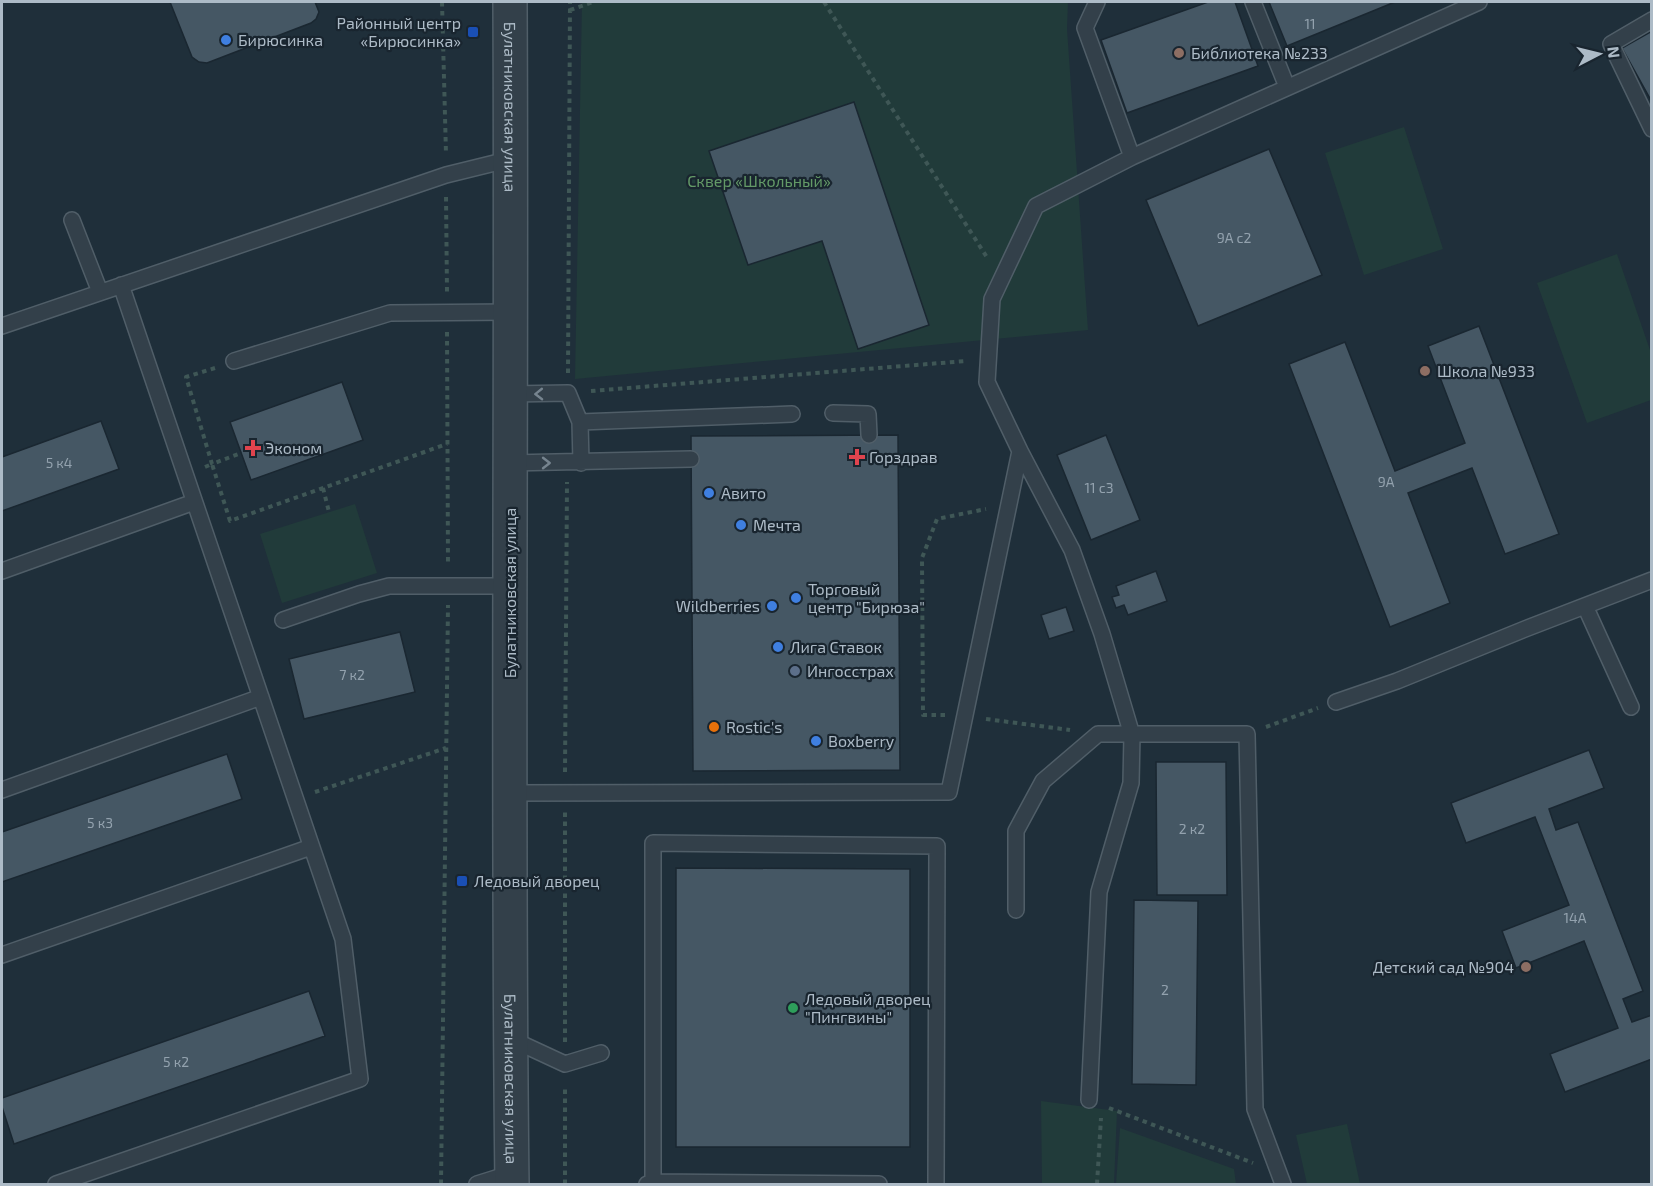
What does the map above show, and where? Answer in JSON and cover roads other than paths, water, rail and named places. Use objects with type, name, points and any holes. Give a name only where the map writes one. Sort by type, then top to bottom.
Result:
[{"type":"street","name":"Булатниковская улица","points":[[510,2],[509,793],[512,1179]]},
{"type":"lane","points":[[1097,2],[1085,28],[1131,157]]},
{"type":"lane","points":[[1253,2],[1287,87]]},
{"type":"lane","points":[[1095,1103],[1099,892],[1131,783],[1132,735],[1102,634],[1072,550],[987,382],[992,299],[1036,206],[1131,157],[1479,2]]},
{"type":"lane","points":[[1652,20],[1611,44],[1652,129]]},
{"type":"lane","points":[[2,326],[446,175],[511,159]]},
{"type":"lane","points":[[72,220],[100,292]]},
{"type":"lane","points":[[56,1185],[360,1079],[342,939],[120,285]]},
{"type":"lane","points":[[234,362],[390,313],[510,312]]},
{"type":"lane","points":[[510,394],[568,393],[580,422],[574,463]]},
{"type":"lane","points":[[833,413],[868,414],[869,435]]},
{"type":"lane","points":[[580,422],[792,414]]},
{"type":"lane","points":[[509,793],[949,792],[1020,451]]},
{"type":"lane","points":[[510,463],[691,459]]},
{"type":"lane","points":[[2,571],[194,502]]},
{"type":"lane","points":[[1336,702],[1397,681],[1652,580]]},
{"type":"lane","points":[[283,620],[388,585],[510,586]]},
{"type":"lane","points":[[1585,606],[1631,707]]},
{"type":"lane","points":[[2,790],[261,697]]},
{"type":"lane","points":[[1016,910],[1016,831],[1043,781],[1098,734],[1247,734],[1255,1109],[1281,1179]]},
{"type":"lane","points":[[879,1185],[650,1184],[653,843],[937,846],[936,1185]]},
{"type":"lane","points":[[2,955],[311,847]]},
{"type":"lane","points":[[510,1038],[565,1064],[601,1053]]},
{"type":"lane","points":[[477,1185],[512,1179]]},
{"type":"place","name":"Районный центр «Бирюсинка»","points":[[473,32]]},
{"type":"place","name":"Бирюсинка","points":[[226,40]]},
{"type":"place","name":"Библиотека №233","points":[[1179,53]]},
{"type":"place","name":"Школа №933","points":[[1425,371]]},
{"type":"place","name":"Эконом","points":[[253,448]]},
{"type":"place","name":"Горздрав","points":[[857,457]]},
{"type":"place","name":"Авито","points":[[709,493]]},
{"type":"place","name":"Мечта","points":[[741,525]]},
{"type":"place","name":"Торговый центр \"Бирюза\"","points":[[796,598]]},
{"type":"place","name":"Wildberries","points":[[772,606]]},
{"type":"place","name":"Лига Ставок","points":[[778,647]]},
{"type":"place","name":"Ингосстрах","points":[[795,671]]},
{"type":"place","name":"Rostic's","points":[[714,727]]},
{"type":"place","name":"Boxberry","points":[[816,741]]},
{"type":"place","name":"Ледовый дворец","points":[[462,881]]},
{"type":"place","name":"Детский сад №904","points":[[1526,967]]},
{"type":"place","name":"Ледовый дворец \"Пингвины\"","points":[[793,1008]]},
{"type":"park label","name":"Сквер «Школьный»","points":[[759,181]]}]
